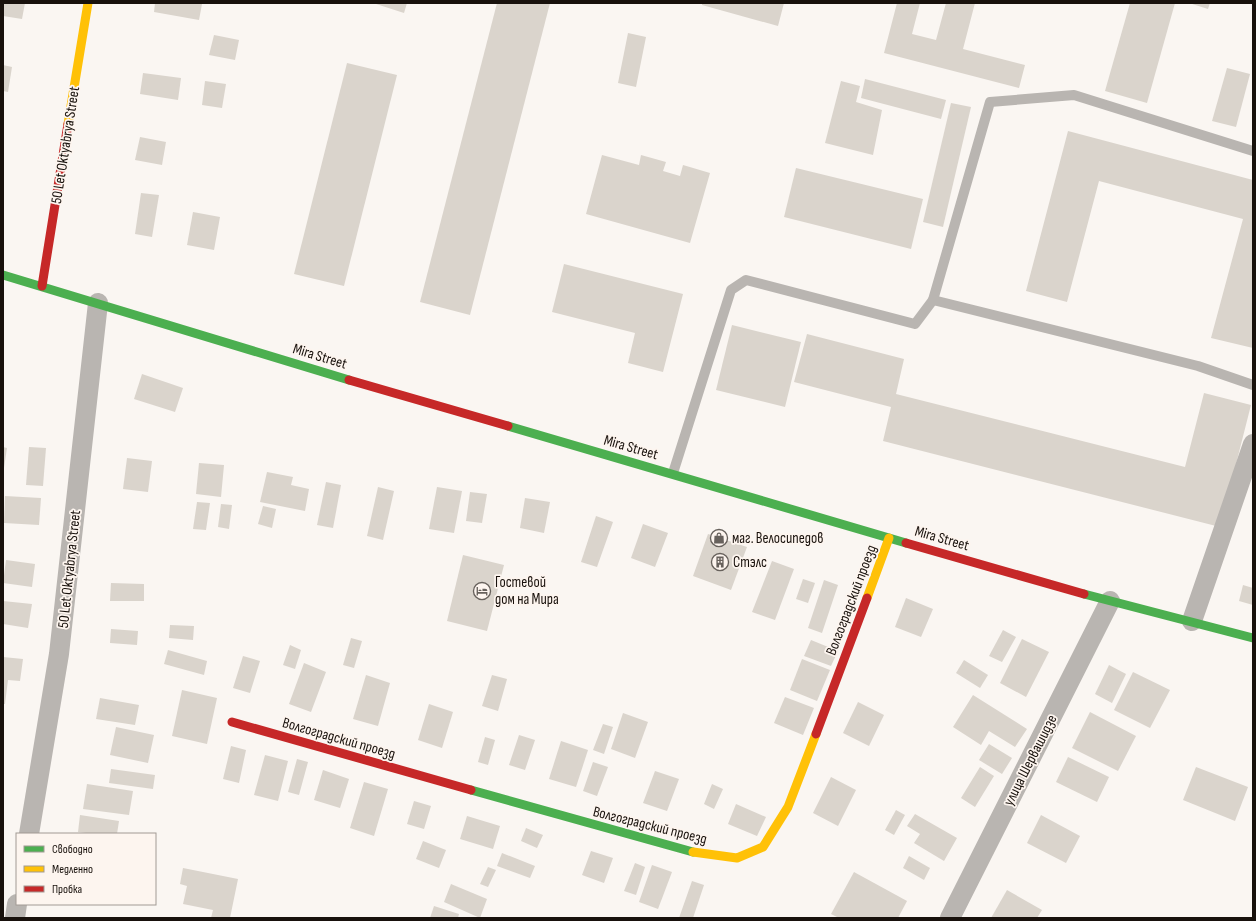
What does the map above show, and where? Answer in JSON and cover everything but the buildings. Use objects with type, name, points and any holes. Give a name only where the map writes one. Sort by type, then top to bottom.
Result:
[{"type":"street","name":"50 Let Oktyabrya Street","points":[[42,286],[88,3]]},
{"type":"street","name":"Mira Street","points":[[3,275],[354,381],[673,473],[889,538],[1110,602],[1192,621],[1253,638]]},
{"type":"street","name":"50 Let Oktyabrya Street","points":[[29,833],[59,654],[98,303]]},
{"type":"street","points":[[1192,621],[1253,444]]},
{"type":"street","name":"Волгоградский проезд","points":[[232,722],[690,852],[737,858],[763,847],[788,808],[889,538]]},
{"type":"street","name":"улица Шервашидзе","points":[[950,918],[1110,602]]},
{"type":"street","points":[[15,918],[17,905]]},
{"type":"lane","points":[[673,473],[731,290],[746,280],[915,324],[933,300],[990,102],[1074,95],[1253,151]]},
{"type":"lane","points":[[933,300],[1198,366],[1253,384]]},
{"type":"traffic: fast","points":[[3,275],[349,380]]},
{"type":"traffic: fast","points":[[508,426],[906,543]]},
{"type":"traffic: fast","points":[[1084,594],[1253,638]]},
{"type":"traffic: fast","points":[[471,790],[693,852]]},
{"type":"traffic: slow","points":[[68,124],[88,3]]},
{"type":"traffic: slow","points":[[867,598],[889,538]]},
{"type":"traffic: slow","points":[[693,852],[737,858],[763,847],[788,807],[816,734]]},
{"type":"traffic: jam","points":[[42,286],[68,124]]},
{"type":"traffic: jam","points":[[349,380],[508,426]]},
{"type":"traffic: jam","points":[[906,543],[1084,594]]},
{"type":"traffic: jam","points":[[816,734],[867,598]]},
{"type":"traffic: jam","points":[[232,722],[471,790]]},
{"type":"place","name":"маг. Велосипедов","points":[[719,538]]},
{"type":"place","name":"Стэлс","points":[[720,562]]},
{"type":"place","name":"Гостевой дом на Мира","points":[[482,591]]}]
